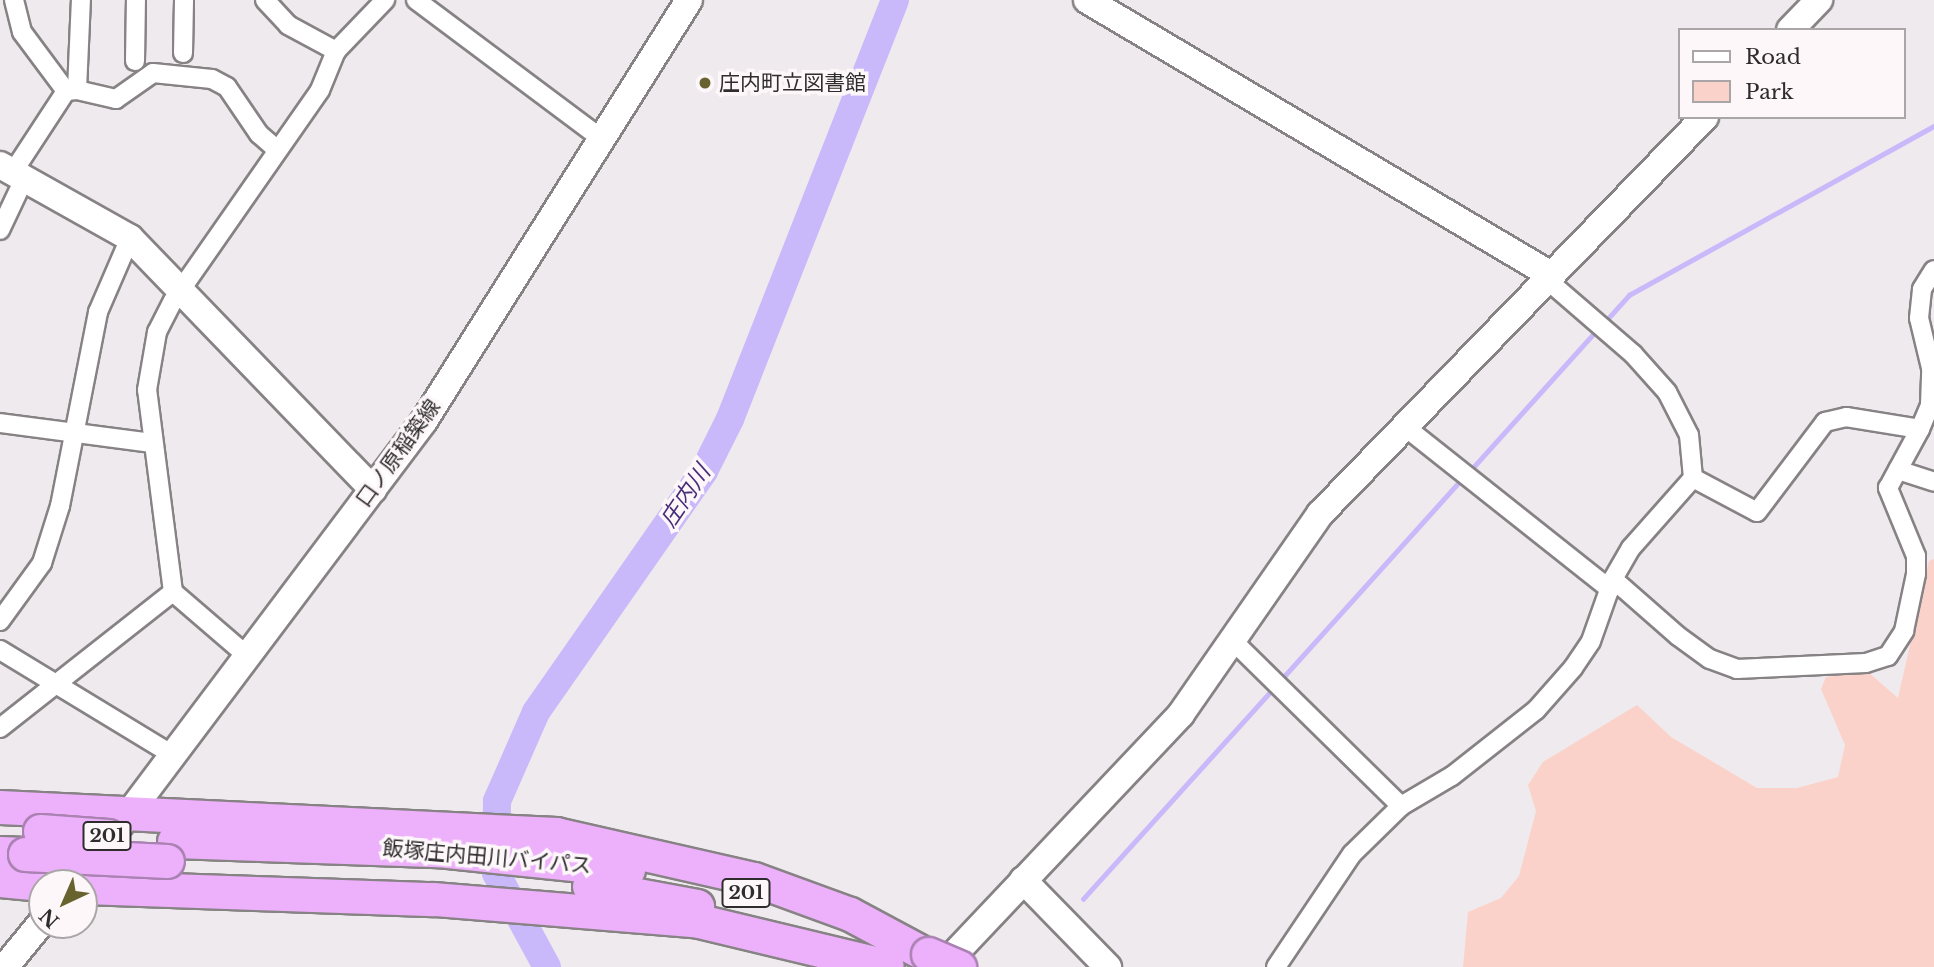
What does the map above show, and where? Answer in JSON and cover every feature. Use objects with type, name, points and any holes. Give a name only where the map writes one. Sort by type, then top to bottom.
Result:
[{"type":"highway","points":[[0,807],[129,814],[437,861],[556,871],[699,921],[913,961]]},
{"type":"highway","name":"飯塚庄内田川バイパス","points":[[0,829],[22,846],[437,861]]},
{"type":"highway","points":[[98,886],[437,861],[556,871]]},
{"type":"highway","name":"飯塚庄内田川バイパス","points":[[556,871],[738,891],[913,961],[959,967]]},
{"type":"highway","points":[[0,880],[28,883]]},
{"type":"street","points":[[14,0],[22,32],[71,91],[116,99],[153,73],[212,79],[227,87],[259,135],[276,149]]},
{"type":"street","points":[[0,230],[13,171],[71,91],[81,0]]},
{"type":"street","points":[[135,61],[136,0]]},
{"type":"street","points":[[183,53],[184,0]]},
{"type":"street","points":[[245,654],[173,592],[151,443],[149,362],[158,332],[182,288],[276,149],[320,90],[336,51],[385,0]]},
{"type":"street","points":[[416,0],[603,140]]},
{"type":"street","name":"口ノ原稲築線","points":[[85,869],[129,814],[245,654],[424,421],[689,0]]},
{"type":"street","points":[[1087,0],[1548,277],[1633,354],[1667,393],[1689,435],[1693,478],[1631,548],[1611,584],[1591,641],[1536,710],[1452,776],[1401,806],[1353,854],[1284,964]]},
{"type":"street","points":[[1792,28],[1819,0]]},
{"type":"street","points":[[266,1],[312,42],[336,51]]},
{"type":"street","points":[[913,961],[1023,880],[1181,714],[1320,514],[1703,119]]},
{"type":"street","points":[[13,171],[130,238],[182,288],[373,490]]},
{"type":"street","points":[[0,621],[43,563],[75,435],[97,312],[130,238]]},
{"type":"street","points":[[1404,426],[1710,659],[1737,669],[1853,664],[1888,656],[1904,631],[1916,574],[1916,556],[1889,497],[1898,470],[1930,405],[1931,368],[1922,289],[1934,270]]},
{"type":"street","points":[[1693,478],[1757,512],[1825,422],[1846,417],[1920,429]]},
{"type":"street","points":[[0,423],[151,443]]},
{"type":"street","points":[[1898,470],[1934,482]]},
{"type":"street","points":[[0,729],[173,592]]},
{"type":"street","points":[[1232,640],[1401,806]]},
{"type":"street","points":[[0,650],[172,754]]},
{"type":"street","points":[[1023,880],[1108,967]]},
{"type":"street","points":[[5,967],[28,939]]},
{"type":"green space","points":[[1934,559],[1934,967],[1463,967],[1468,912],[1501,898],[1519,876],[1536,811],[1528,785],[1543,762],[1637,705],[1671,737],[1757,788],[1797,788],[1838,777],[1845,745],[1821,689],[1826,677],[1868,672],[1898,698],[1929,561]]},
{"type":"waterway","name":"庄内川","points":[[547,967],[496,873],[497,801],[536,712],[704,471],[730,419],[895,0]]},
{"type":"waterway","points":[[1603,324],[1629,295],[1934,126]]},
{"type":"waterway","points":[[1469,472],[1597,330]]},
{"type":"waterway","points":[[1279,682],[1463,478]]},
{"type":"waterway","points":[[1083,899],[1273,689]]},
{"type":"place","name":"庄内町立図書館","points":[[705,83]]}]
